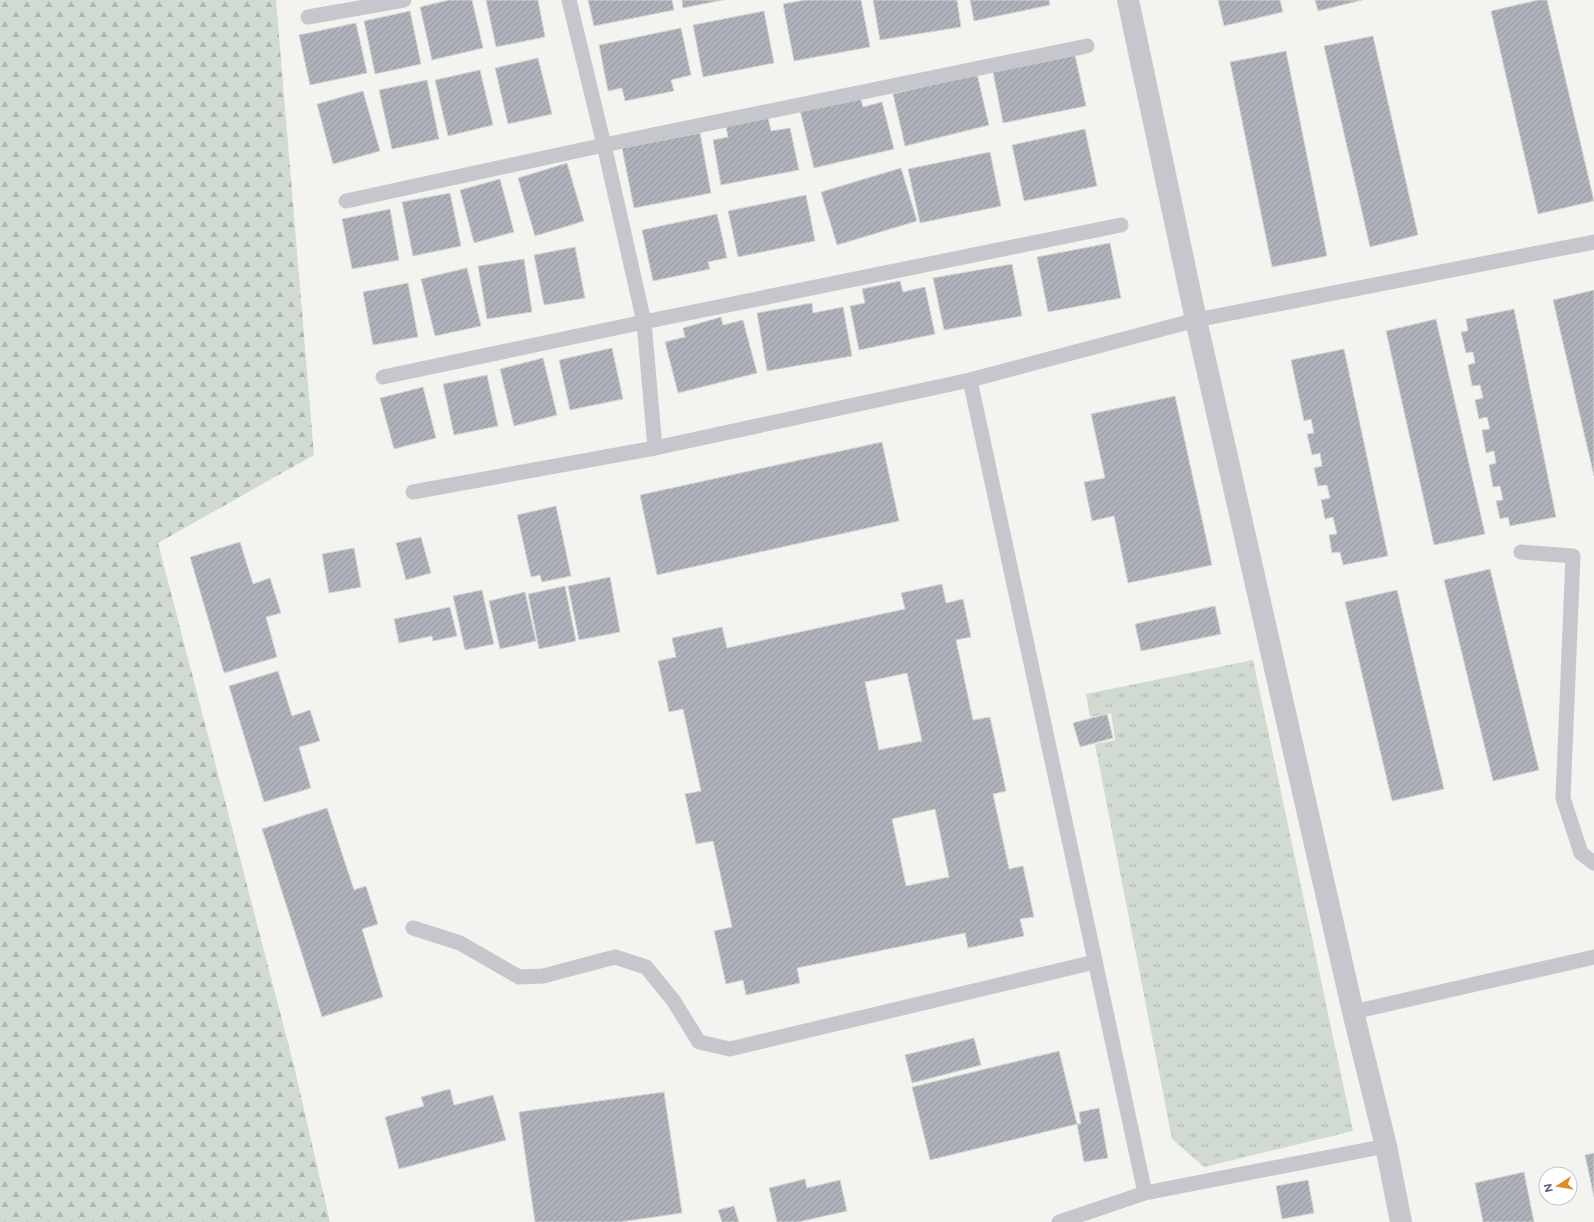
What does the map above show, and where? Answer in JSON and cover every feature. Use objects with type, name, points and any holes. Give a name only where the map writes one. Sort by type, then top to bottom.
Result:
[{"type":"street","points":[[1128,0],[1196,320],[1353,1012],[1386,1146],[1401,1222]]},
{"type":"lane","points":[[308,17],[404,0]]},
{"type":"lane","points":[[569,0],[644,322],[655,448]]},
{"type":"lane","points":[[346,201],[604,145],[1086,46]]},
{"type":"lane","points":[[383,377],[644,322],[1121,225]]},
{"type":"lane","points":[[413,492],[655,448],[970,380],[1196,320],[1594,242]]},
{"type":"lane","points":[[970,380],[1145,1193]]},
{"type":"lane","points":[[1521,552],[1573,556],[1563,798],[1581,852],[1594,863]]},
{"type":"lane","points":[[413,928],[460,943],[519,977],[543,976],[615,957],[646,967],[673,1000],[699,1042],[730,1049],[1095,962]]},
{"type":"lane","points":[[1353,1012],[1594,956]]},
{"type":"lane","points":[[1059,1222],[1145,1193],[1386,1146]]},
{"type":"green space","points":[[0,0],[276,0],[314,455],[158,543],[294,1066],[330,1222],[0,1222]]},
{"type":"green space","points":[[1253,660],[1353,1131],[1204,1167],[1172,1139],[1095,744],[1115,740],[1111,713],[1090,717],[1086,694]]},
{"type":"building","points":[[449,0],[472,0],[483,48],[432,60],[420,7]]},
{"type":"building","points":[[486,0],[538,0],[545,37],[496,47]]},
{"type":"building","points":[[588,0],[672,0],[674,10],[594,26]]},
{"type":"building","points":[[682,0],[723,0],[683,8]]},
{"type":"building","points":[[805,0],[861,0],[870,47],[794,61],[783,4]]},
{"type":"building","points":[[873,0],[957,0],[961,27],[880,40]]},
{"type":"building","points":[[970,0],[1049,0],[1050,5],[974,21]]},
{"type":"building","points":[[1218,0],[1280,0],[1283,12],[1224,26]]},
{"type":"building","points":[[1315,0],[1362,0],[1318,11]]},
{"type":"building","points":[[1538,0],[1547,0],[1594,201],[1538,214],[1491,11]]},
{"type":"building","points":[[410,11],[421,64],[375,74],[364,21]]},
{"type":"building","points":[[764,11],[774,63],[703,77],[693,25]]},
{"type":"building","points":[[356,23],[367,73],[310,85],[299,35]]},
{"type":"building","points":[[681,28],[691,75],[671,80],[674,91],[625,101],[622,88],[608,91],[599,45]]},
{"type":"building","points":[[1373,36],[1418,235],[1370,247],[1324,46]]},
{"type":"building","points":[[1286,51],[1327,256],[1272,267],[1230,62]]},
{"type":"building","points":[[1075,55],[1086,106],[1003,123],[993,72]]},
{"type":"building","points":[[538,58],[552,114],[508,124],[495,68]]},
{"type":"building","points":[[480,70],[493,125],[448,136],[435,80]]},
{"type":"building","points":[[977,74],[989,125],[905,146],[893,94]]},
{"type":"building","points":[[427,80],[439,139],[392,149],[379,90]]},
{"type":"building","points":[[363,91],[380,151],[333,164],[317,104]]},
{"type":"building","points":[[860,96],[863,107],[882,102],[894,149],[814,168],[800,110]]},
{"type":"building","points":[[768,117],[771,131],[790,128],[799,170],[721,185],[713,140],[728,137],[726,126]]},
{"type":"building","points":[[1085,129],[1097,186],[1024,201],[1012,145]]},
{"type":"building","points":[[700,133],[711,193],[634,208],[622,148]]},
{"type":"building","points":[[990,152],[1001,206],[920,223],[908,169]]},
{"type":"building","points":[[567,163],[584,221],[535,236],[518,178]]},
{"type":"building","points":[[901,168],[917,221],[837,245],[821,192]]},
{"type":"building","points":[[500,179],[514,232],[474,243],[460,190]]},
{"type":"building","points":[[450,193],[461,246],[413,256],[402,202]]},
{"type":"building","points":[[806,195],[815,241],[738,257],[728,211]]},
{"type":"building","points":[[390,209],[399,260],[352,269],[342,219]]},
{"type":"building","points":[[717,214],[727,258],[708,262],[710,269],[653,281],[642,230]]},
{"type":"building","points":[[1110,243],[1121,298],[1048,312],[1037,257]]},
{"type":"building","points":[[575,247],[585,298],[544,305],[534,255]]},
{"type":"building","points":[[524,259],[532,312],[487,319],[478,266]]},
{"type":"building","points":[[1012,264],[1022,316],[944,330],[933,278]]},
{"type":"building","points":[[467,268],[481,326],[435,336],[421,279]]},
{"type":"building","points":[[900,281],[903,292],[925,287],[935,334],[859,350],[850,306],[865,303],[862,289]]},
{"type":"building","points":[[408,283],[418,337],[373,345],[363,292]]},
{"type":"building","points":[[1594,290],[1594,476],[1553,300]]},
{"type":"building","points":[[812,303],[813,313],[843,307],[852,356],[767,371],[757,313]]},
{"type":"building","points":[[1514,309],[1556,517],[1510,526],[1508,517],[1500,519],[1496,501],[1503,500],[1500,486],[1493,487],[1489,465],[1496,463],[1494,451],[1486,453],[1482,430],[1490,429],[1487,417],[1479,419],[1475,400],[1483,398],[1480,385],[1472,386],[1468,365],[1475,363],[1473,352],[1466,353],[1461,332],[1468,331],[1466,319]]},
{"type":"building","points":[[721,317],[723,325],[743,320],[757,373],[678,393],[665,342],[685,337],[683,328]]},
{"type":"building","points":[[1436,319],[1485,534],[1434,545],[1386,331]]},
{"type":"building","points":[[612,348],[623,399],[570,410],[559,360]]},
{"type":"building","points":[[1344,349],[1388,556],[1343,565],[1340,552],[1332,553],[1329,535],[1337,534],[1333,517],[1325,519],[1321,500],[1330,498],[1327,485],[1318,486],[1314,468],[1322,466],[1320,453],[1312,455],[1307,434],[1314,433],[1311,419],[1304,421],[1291,360]]},
{"type":"building","points":[[543,358],[557,415],[514,426],[500,369]]},
{"type":"building","points":[[487,375],[498,426],[454,435],[443,384]]},
{"type":"building","points":[[423,387],[436,438],[394,449],[380,398]]},
{"type":"building","points":[[1175,396],[1212,565],[1128,583],[1114,516],[1092,521],[1084,482],[1105,478],[1091,414]]},
{"type":"building","points":[[882,442],[899,521],[657,575],[640,495]]},
{"type":"building","points":[[556,506],[571,576],[542,582],[540,575],[531,577],[517,515]]},
{"type":"building","points":[[421,537],[431,573],[406,580],[396,543]]},
{"type":"building","points":[[240,542],[253,584],[270,578],[281,613],[266,617],[277,657],[224,673],[190,557]]},
{"type":"building","points":[[354,548],[361,587],[329,593],[322,554]]},
{"type":"building","points":[[1490,569],[1539,770],[1493,781],[1444,580]]},
{"type":"building","points":[[610,577],[620,632],[579,640],[568,586]]},
{"type":"building","points":[[942,584],[946,603],[963,599],[971,637],[956,640],[973,720],[990,717],[1006,791],[993,794],[1009,869],[1023,866],[1034,917],[1020,919],[1024,936],[968,948],[965,933],[797,968],[800,983],[746,995],[743,980],[726,984],[714,931],[732,927],[713,841],[696,844],[685,794],[701,791],[683,709],[669,712],[658,661],[676,657],[672,638],[722,627],[727,648],[905,609],[901,593]],"holes":[[[907,673],[922,741],[879,750],[865,682]],[[935,809],[949,877],[906,886],[892,819]]]},
{"type":"building","points":[[565,586],[576,641],[539,649],[528,594]]},
{"type":"building","points":[[482,590],[494,644],[465,650],[453,596]]},
{"type":"building","points":[[1397,590],[1444,789],[1392,801],[1345,602]]},
{"type":"building","points":[[525,592],[536,641],[500,649],[489,601]]},
{"type":"building","points":[[1215,606],[1221,634],[1141,651],[1135,624]]},
{"type":"building","points":[[450,607],[457,636],[433,641],[432,636],[399,643],[394,619]]},
{"type":"building","points":[[278,671],[292,716],[310,710],[320,741],[299,747],[311,788],[264,802],[229,686]]},
{"type":"building","points":[[1107,714],[1113,738],[1080,747],[1073,723]]},
{"type":"building","points":[[327,808],[354,890],[366,886],[378,924],[362,929],[383,997],[322,1017],[262,829]]},
{"type":"building","points":[[974,1038],[981,1065],[912,1083],[905,1055]]},
{"type":"building","points":[[1059,1051],[1077,1124],[930,1160],[912,1087]]},
{"type":"building","points":[[450,1089],[454,1105],[493,1095],[506,1140],[399,1169],[385,1117],[424,1106],[421,1097]]},
{"type":"building","points":[[664,1092],[682,1213],[620,1222],[535,1222],[519,1112]]},
{"type":"building","points":[[1099,1108],[1108,1158],[1084,1162],[1077,1124],[1081,1124],[1079,1112]]},
{"type":"building","points":[[1594,1153],[1594,1197],[1585,1155]]},
{"type":"building","points":[[1524,1172],[1534,1222],[1483,1222],[1475,1183]]},
{"type":"building","points":[[805,1179],[807,1188],[840,1180],[847,1211],[798,1222],[777,1222],[769,1188]]},
{"type":"building","points":[[1308,1180],[1314,1213],[1282,1219],[1276,1186]]},
{"type":"building","points":[[734,1206],[739,1222],[722,1222],[718,1210]]}]
